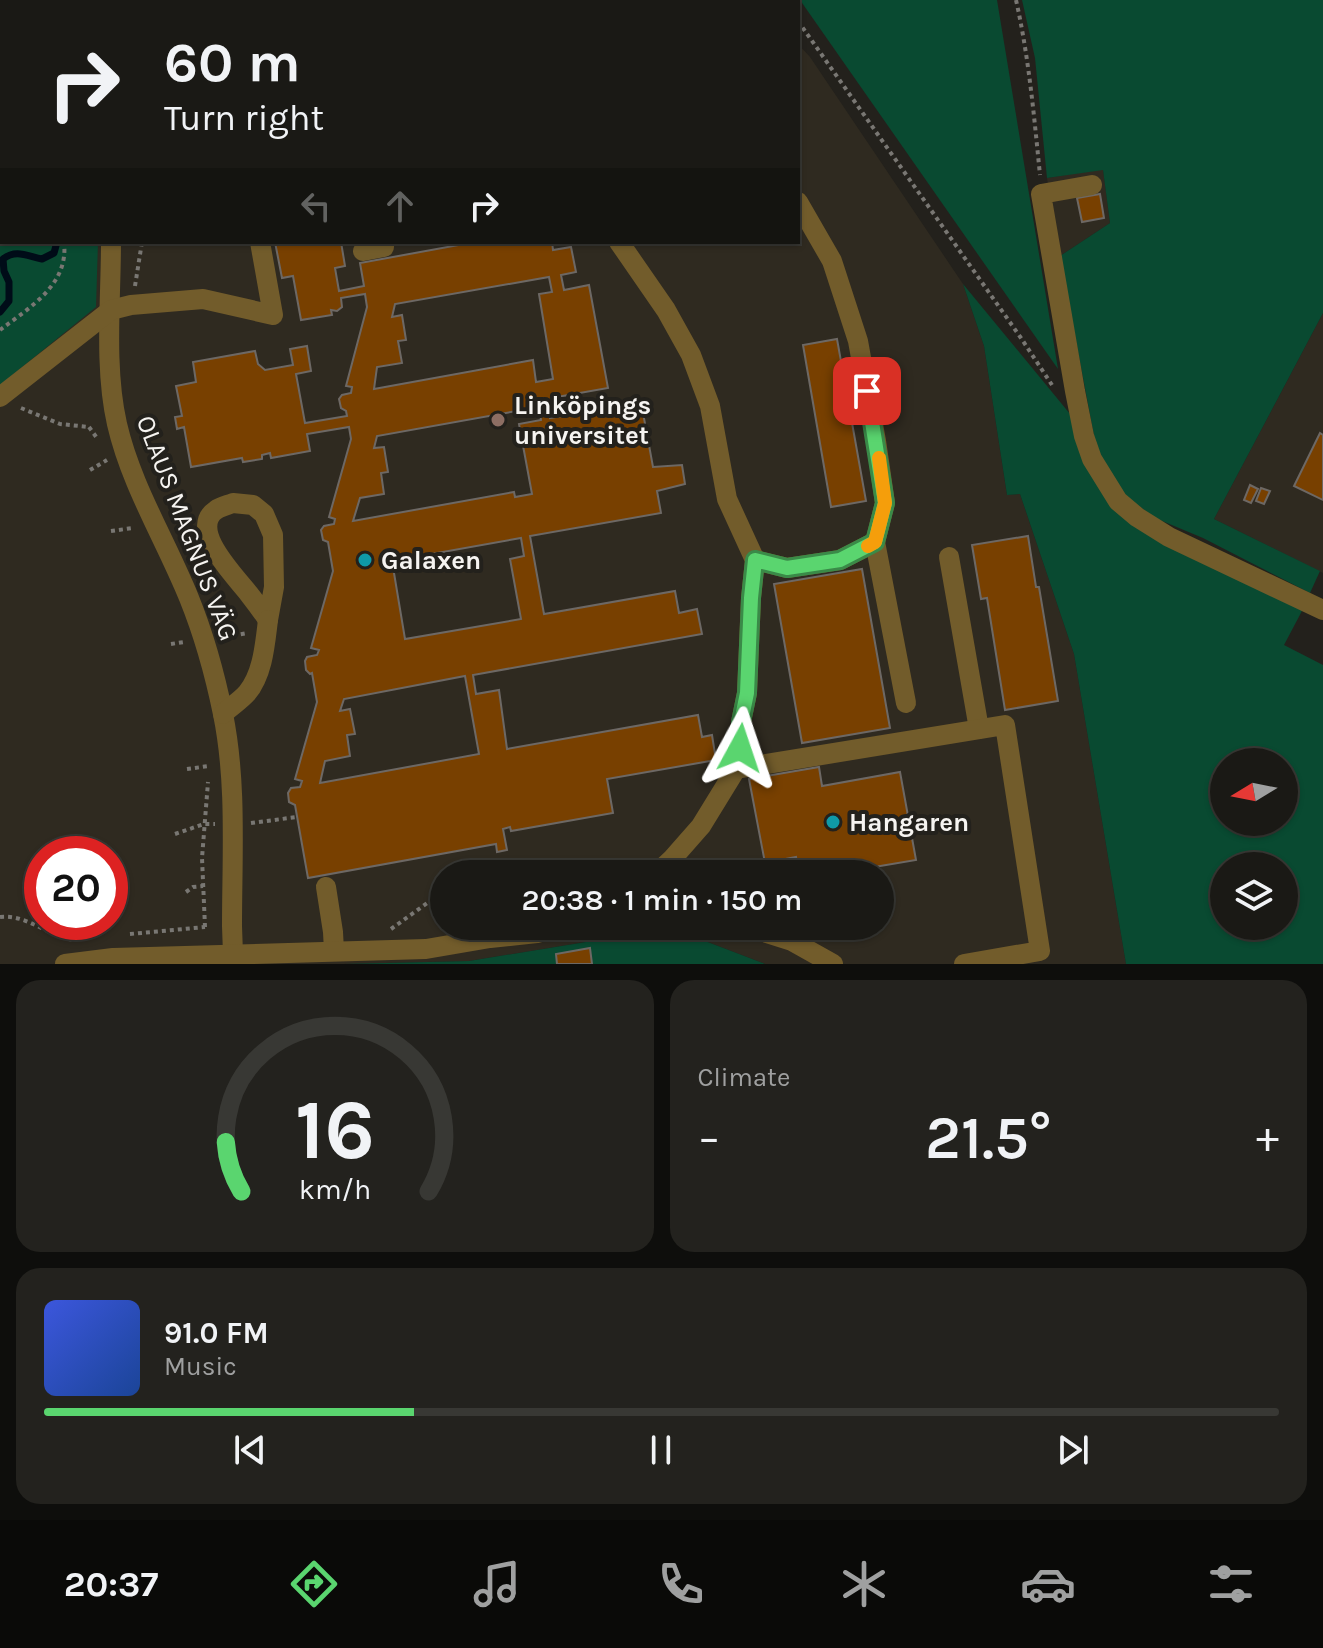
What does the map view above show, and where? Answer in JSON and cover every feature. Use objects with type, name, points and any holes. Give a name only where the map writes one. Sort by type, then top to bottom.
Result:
[{"type":"street","points":[[1092,185],[1041,194],[1080,417],[1092,459],[1118,501],[1137,517],[1169,537],[1321,605]]},
{"type":"street","points":[[800,205],[832,261],[858,341],[885,503],[875,542],[906,703]]},
{"type":"street","name":"OLAUS MAGNUS VÄG","points":[[111,244],[109,366],[116,422],[138,489],[189,598],[204,640],[223,714],[231,778],[234,959]]},
{"type":"street","points":[[8,401],[111,310],[131,305],[203,299],[273,315],[260,244]]},
{"type":"street","points":[[363,251],[384,247],[384,244]]},
{"type":"street","points":[[620,244],[666,310],[691,355],[710,406],[727,499],[755,560],[747,693],[736,769],[701,826],[671,860]]},
{"type":"street","name":"OLAUS MAGNUS VÄG","points":[[223,714],[247,693],[256,678],[264,649],[274,587],[273,535],[264,514],[253,505],[233,503],[215,510],[210,516],[207,533],[218,557],[268,620]]},
{"type":"street","points":[[755,560],[787,568],[840,560],[875,542]]},
{"type":"street","points":[[949,557],[979,729]]},
{"type":"street","points":[[736,769],[1005,725],[1041,957],[964,964]]},
{"type":"street","points":[[326,887],[334,951]]},
{"type":"street","points":[[65,964],[113,958],[234,959],[334,951],[426,949],[478,940]]},
{"type":"street","points":[[789,940],[833,964]]},
{"type":"path","points":[[1016,0],[1032,90],[1041,194]]},
{"type":"path","points":[[800,24],[1021,338],[1048,382],[1080,417]]},
{"type":"path","points":[[0,330],[53,286],[62,268],[64,244]]},
{"type":"path","points":[[8,401],[60,424],[89,427],[116,422]]},
{"type":"path","points":[[89,427],[99,439]]},
{"type":"path","points":[[103,449],[112,472]]},
{"type":"path","points":[[90,470],[107,460]]},
{"type":"path","points":[[131,517],[136,527]]},
{"type":"path","points":[[171,644],[184,642],[180,631]]},
{"type":"path","points":[[187,769],[209,766]]},
{"type":"path","points":[[130,934],[205,927],[202,858],[208,780]]},
{"type":"path","points":[[186,892],[203,886]]},
{"type":"path","points":[[391,930],[430,901]]},
{"type":"path","points":[[0,917],[24,919]]},
{"type":"shaded area","name":"Linköpings universitet","points":[[800,46],[963,284],[984,346],[1007,495],[1020,494],[1074,654],[1126,964],[765,964],[702,940],[894,940],[894,860],[430,860],[430,940],[598,940],[469,961],[0,964],[0,244],[800,244]]},
{"type":"shaded area","points":[[1103,169],[1110,223],[1060,256],[1047,178]]},
{"type":"shaded area","points":[[1323,313],[1323,573],[1214,519]]},
{"type":"green space","points":[[800,0],[997,0],[1058,369]]},
{"type":"green space","points":[[1022,0],[1323,0],[1323,313],[1214,519],[1320,571],[1310,593],[1203,538],[1155,518],[1123,494],[1098,457],[1060,256],[1110,223],[1103,170],[1047,178],[1035,58]]},
{"type":"green space","points":[[0,244],[98,244],[96,307],[0,385]]},
{"type":"green space","points":[[963,284],[1075,420],[1103,490],[1303,609],[1284,645],[1323,665],[1323,964],[1126,964],[1074,654],[1020,494],[1007,495],[984,346]]},
{"type":"green space","points":[[598,940],[702,940],[765,964],[344,964],[469,961]]},
{"type":"building","points":[[1100,194],[1104,218],[1082,222],[1077,198]]},
{"type":"building","name":"Galaxen","points":[[275,244],[341,244],[345,266],[335,268],[339,291],[364,286],[360,263],[464,244],[552,244],[553,250],[571,247],[576,272],[561,275],[564,290],[589,285],[608,388],[557,397],[559,403],[548,405],[550,418],[641,402],[653,467],[682,465],[685,484],[657,491],[661,513],[530,536],[544,614],[675,591],[679,613],[697,609],[702,634],[473,675],[476,694],[499,690],[507,749],[698,715],[702,737],[712,735],[716,760],[607,779],[613,813],[511,831],[510,827],[503,829],[507,850],[497,852],[496,844],[308,878],[295,805],[289,802],[288,793],[291,788],[300,787],[302,781],[295,779],[317,702],[312,673],[306,670],[305,661],[307,657],[317,655],[319,650],[311,648],[333,571],[328,542],[323,540],[321,530],[334,524],[335,519],[329,517],[351,439],[349,427],[307,434],[310,451],[271,458],[270,453],[262,455],[262,459],[243,462],[242,458],[191,467],[184,427],[177,429],[175,417],[182,416],[176,386],[196,382],[193,362],[255,351],[258,364],[265,370],[293,365],[290,349],[307,346],[311,371],[296,374],[305,423],[347,416],[339,399],[351,393],[352,387],[346,386],[367,307],[365,294],[341,298],[342,307],[337,311],[331,310],[332,315],[301,320],[293,276],[282,278]],"holes":[[[549,277],[552,292],[539,294],[553,379],[536,382],[533,360],[374,389],[377,367],[402,363],[398,341],[406,340],[402,315],[392,317],[395,304]],[[539,407],[541,420],[519,424],[532,494],[515,497],[514,492],[353,521],[360,498],[384,494],[381,473],[388,472],[384,447],[374,448],[377,436]],[[521,538],[524,556],[510,559],[521,619],[405,639],[392,561]],[[465,676],[479,754],[320,783],[325,761],[350,756],[347,735],[355,734],[350,709],[340,711],[344,699]]]},
{"type":"building","points":[[837,339],[866,501],[831,507],[803,345]]},
{"type":"building","points":[[1320,433],[1323,435],[1323,500],[1294,486]]},
{"type":"building","points":[[1250,485],[1258,489],[1251,503],[1244,500]]},
{"type":"building","points":[[1261,488],[1270,491],[1264,504],[1256,501]]},
{"type":"building","points":[[1028,536],[1058,701],[1005,710],[987,598],[981,599],[972,545]]},
{"type":"building","points":[[862,569],[890,728],[802,743],[774,584]]},
{"type":"building","name":"Hangaren","points":[[819,767],[822,786],[900,772],[916,860],[894,864],[894,860],[797,860],[796,857],[764,860],[749,779]]},
{"type":"building","points":[[590,948],[592,964],[557,964],[556,954]]},
{"type":"waterway","points":[[0,312],[9,301],[9,282],[3,259],[17,254],[42,259],[54,253],[56,244]]},
{"type":"slow traffic","points":[[868,546],[875,542],[885,503],[879,458]]},
{"type":"place","name":"Linköpings universitet","points":[[498,420]]},
{"type":"place","name":"Galaxen","points":[[365,560]]},
{"type":"place","name":"Hangaren","points":[[833,822]]},
{"type":"route","points":[[740,748],[747,693],[755,560],[787,568],[840,560],[875,542],[885,503],[867,391]]}]
